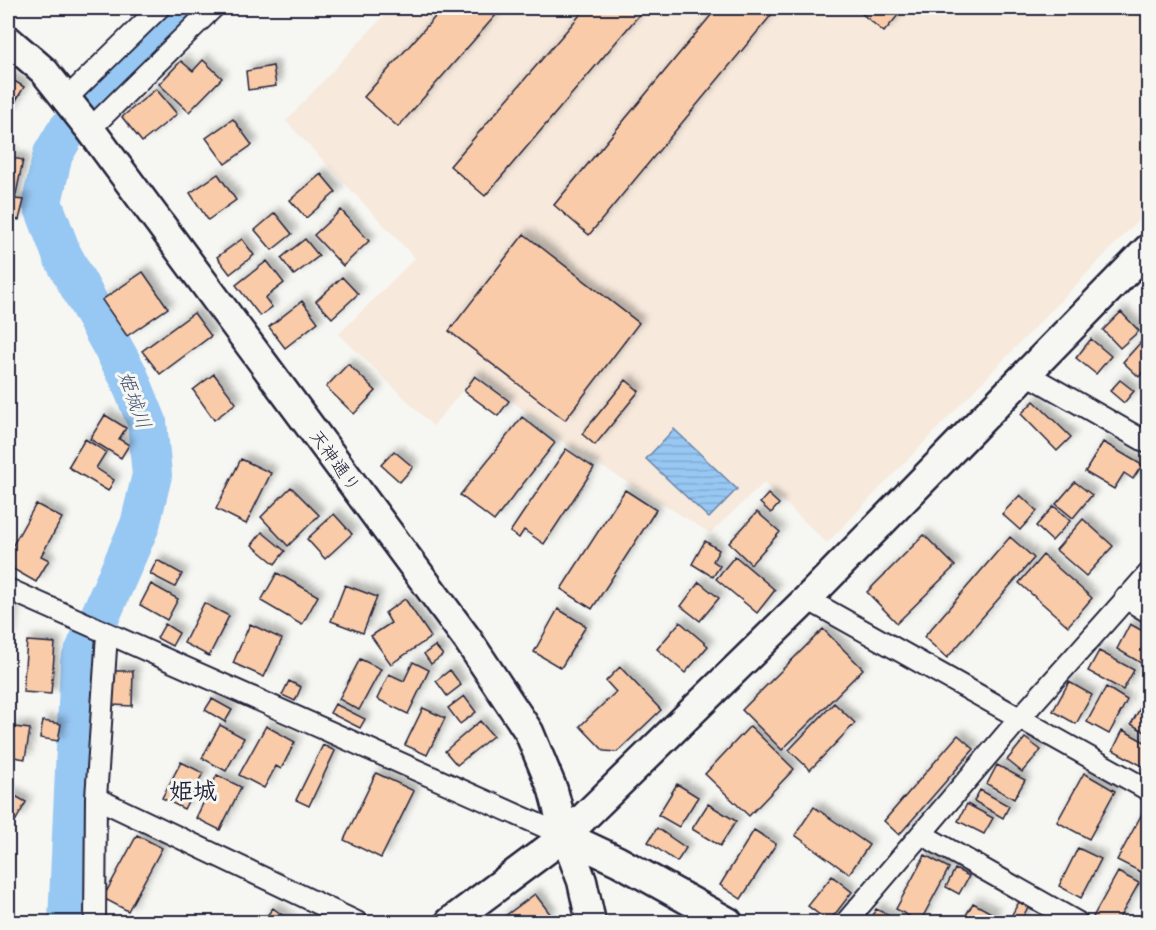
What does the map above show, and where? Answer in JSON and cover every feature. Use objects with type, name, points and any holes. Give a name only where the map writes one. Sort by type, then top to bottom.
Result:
[{"type":"street","points":[[68,101],[159,8]]},
{"type":"street","points":[[90,129],[213,8]]},
{"type":"street","name":"天神通り","points":[[8,40],[44,71],[90,129],[468,640],[529,732],[553,790],[565,836],[582,881],[591,922]]},
{"type":"street","points":[[450,922],[565,836],[807,599],[1149,249]]},
{"type":"street","points":[[1027,374],[1149,443]]},
{"type":"street","points":[[846,922],[1125,598],[1149,574]]},
{"type":"street","points":[[8,589],[565,836],[618,861],[728,922]]},
{"type":"street","points":[[1125,598],[1149,612]]},
{"type":"street","points":[[807,599],[1149,790]]},
{"type":"street","points":[[95,922],[96,798],[107,634]]},
{"type":"street","points":[[96,798],[357,922]]},
{"type":"street","points":[[923,835],[1077,922]]},
{"type":"shaded area","points":[[391,8],[1148,8],[1148,210],[827,543],[764,483],[710,533],[567,445],[477,373],[433,426],[339,334],[415,258],[286,121]]},
{"type":"water","points":[[674,429],[737,489],[709,518],[646,459]]},
{"type":"building","points":[[443,8],[502,8],[398,127],[364,97]]},
{"type":"building","points":[[586,8],[645,8],[485,196],[450,166]]},
{"type":"building","points":[[717,8],[766,8],[773,13],[589,235],[554,205]]},
{"type":"building","points":[[855,8],[904,8],[884,32]]},
{"type":"building","points":[[203,60],[222,78],[189,112],[159,84],[181,61],[193,71]]},
{"type":"building","points":[[273,66],[276,86],[248,90],[246,71]]},
{"type":"building","points":[[8,77],[24,87],[8,114]]},
{"type":"building","points":[[156,89],[177,114],[142,142],[122,117]]},
{"type":"building","points":[[233,119],[252,145],[225,164],[206,138]]},
{"type":"building","points":[[8,157],[23,160],[15,199],[24,200],[19,220],[8,218]]},
{"type":"building","points":[[218,174],[236,200],[208,220],[190,193]]},
{"type":"building","points":[[321,174],[336,192],[306,218],[290,200]]},
{"type":"building","points":[[341,210],[369,241],[343,266],[314,235]]},
{"type":"building","points":[[275,213],[292,234],[272,250],[255,230]]},
{"type":"building","points":[[524,234],[639,323],[565,420],[449,331]]},
{"type":"building","points":[[242,239],[254,255],[230,274],[217,257]]},
{"type":"building","points":[[305,239],[319,256],[294,275],[281,258]]},
{"type":"building","points":[[267,261],[284,283],[265,298],[272,307],[260,316],[236,285]]},
{"type":"building","points":[[143,272],[168,308],[127,336],[102,300]]},
{"type":"building","points":[[342,277],[358,294],[332,318],[316,301]]},
{"type":"building","points":[[302,301],[318,322],[285,348],[269,327]]},
{"type":"building","points":[[1121,312],[1139,331],[1120,348],[1103,330]]},
{"type":"building","points":[[194,313],[211,336],[160,374],[142,351]]},
{"type":"building","points":[[1091,339],[1111,356],[1096,374],[1076,358]]},
{"type":"building","points":[[1141,342],[1148,349],[1148,366],[1139,377],[1123,362]]},
{"type":"building","points":[[348,364],[376,391],[354,414],[326,387]]},
{"type":"building","points":[[214,374],[236,403],[214,420],[193,390]]},
{"type":"building","points":[[475,376],[509,401],[498,416],[464,391]]},
{"type":"building","points":[[626,380],[639,391],[595,445],[582,434]]},
{"type":"building","points":[[1120,380],[1134,391],[1124,403],[1110,391]]},
{"type":"building","points":[[1034,401],[1071,437],[1057,451],[1021,414]]},
{"type":"building","points":[[105,415],[126,428],[119,439],[129,445],[121,458],[90,439]]},
{"type":"building","points":[[522,417],[555,443],[494,521],[460,495]]},
{"type":"building","points":[[85,439],[106,452],[96,468],[114,480],[108,491],[68,467]]},
{"type":"building","points":[[1103,442],[1142,465],[1133,479],[1124,473],[1114,489],[1085,472]]},
{"type":"building","points":[[566,449],[594,468],[544,544],[524,530],[519,538],[510,532]]},
{"type":"building","points":[[394,451],[413,467],[400,482],[381,465]]},
{"type":"building","points":[[241,459],[271,473],[246,524],[216,509]]},
{"type":"building","points":[[1075,482],[1092,495],[1073,518],[1056,504]]},
{"type":"building","points":[[291,487],[319,515],[288,546],[261,517]]},
{"type":"building","points":[[625,490],[656,510],[592,609],[561,589]]},
{"type":"building","points":[[768,494],[779,504],[771,513],[760,503]]},
{"type":"building","points":[[1020,495],[1037,511],[1020,530],[1002,514]]},
{"type":"building","points":[[36,504],[62,518],[41,556],[49,560],[36,582],[8,566],[8,554]]},
{"type":"building","points":[[1054,506],[1070,521],[1052,541],[1036,526]]},
{"type":"building","points":[[757,512],[780,532],[751,564],[729,543]]},
{"type":"building","points":[[334,514],[352,534],[325,559],[307,539]]},
{"type":"building","points":[[1083,519],[1113,546],[1086,576],[1056,550]]},
{"type":"building","points":[[262,532],[285,551],[275,564],[252,545]]},
{"type":"building","points":[[924,535],[955,566],[897,623],[867,592]]},
{"type":"building","points":[[1010,537],[1034,558],[947,658],[924,637]]},
{"type":"building","points":[[705,541],[719,550],[713,561],[720,566],[713,577],[692,564]]},
{"type":"building","points":[[1043,555],[1092,598],[1068,626],[1019,583]]},
{"type":"building","points":[[735,556],[775,590],[757,613],[716,579]]},
{"type":"building","points":[[157,560],[182,574],[175,587],[150,574]]},
{"type":"building","points":[[277,573],[318,596],[302,625],[261,601]]},
{"type":"building","points":[[699,582],[719,598],[700,621],[681,606]]},
{"type":"building","points":[[151,584],[178,599],[167,620],[140,605]]},
{"type":"building","points":[[345,585],[377,597],[363,633],[331,621]]},
{"type":"building","points":[[405,599],[431,637],[391,664],[371,636],[391,623],[385,613]]},
{"type":"building","points":[[204,603],[229,616],[209,656],[184,643]]},
{"type":"building","points":[[8,605],[13,608],[9,640],[8,639]]},
{"type":"building","points":[[558,609],[586,626],[561,668],[534,652]]},
{"type":"building","points":[[680,622],[708,646],[685,673],[657,649]]},
{"type":"building","points":[[165,624],[179,633],[172,646],[157,638]]},
{"type":"building","points":[[250,624],[282,639],[264,677],[233,663]]},
{"type":"building","points":[[1130,624],[1148,634],[1146,666],[1117,649]]},
{"type":"building","points":[[823,629],[863,669],[782,750],[742,710]]},
{"type":"building","points":[[27,641],[55,643],[51,694],[23,692]]},
{"type":"building","points":[[435,646],[443,655],[431,664],[424,654]]},
{"type":"building","points":[[1099,651],[1134,670],[1123,690],[1088,671]]},
{"type":"building","points":[[360,659],[381,669],[359,710],[339,699]]},
{"type":"building","points":[[413,662],[429,670],[408,714],[377,699],[389,674],[404,681]]},
{"type":"building","points":[[620,667],[661,710],[617,752],[604,751],[580,726],[616,692],[606,681]]},
{"type":"building","points":[[450,670],[461,685],[447,696],[436,681]]},
{"type":"building","points":[[114,671],[133,671],[132,706],[113,705]]},
{"type":"building","points":[[289,681],[301,687],[295,701],[282,695]]},
{"type":"building","points":[[1069,682],[1092,695],[1076,724],[1053,711]]},
{"type":"building","points":[[1106,687],[1127,700],[1109,734],[1087,722]]},
{"type":"building","points":[[464,696],[476,712],[460,724],[448,708]]},
{"type":"building","points":[[212,699],[232,710],[225,722],[205,710]]},
{"type":"building","points":[[834,703],[855,723],[810,770],[789,750]]},
{"type":"building","points":[[335,704],[365,719],[360,728],[330,713]]},
{"type":"building","points":[[1142,705],[1148,708],[1148,734],[1131,724]]},
{"type":"building","points":[[423,708],[445,718],[427,755],[405,745]]},
{"type":"building","points":[[43,721],[61,724],[58,741],[40,738]]},
{"type":"building","points":[[480,721],[493,736],[457,765],[445,751]]},
{"type":"building","points":[[220,725],[244,738],[226,771],[202,758]]},
{"type":"building","points":[[266,726],[295,742],[281,769],[276,766],[264,788],[239,775]]},
{"type":"building","points":[[750,726],[794,769],[749,816],[705,774]]},
{"type":"building","points":[[14,727],[30,729],[25,759],[8,756],[8,732],[13,733]]},
{"type":"building","points":[[1123,730],[1148,744],[1146,768],[1113,750]]},
{"type":"building","points":[[958,735],[974,749],[899,835],[884,821]]},
{"type":"building","points":[[1025,738],[1041,750],[1022,772],[1007,760]]},
{"type":"building","points":[[323,745],[335,751],[309,806],[296,800]]},
{"type":"building","points":[[181,762],[203,773],[184,809],[162,798]]},
{"type":"building","points":[[997,765],[1025,780],[1014,799],[987,784]]},
{"type":"building","points":[[376,773],[414,791],[381,858],[344,840]]},
{"type":"building","points":[[1084,773],[1115,791],[1089,839],[1057,822]]},
{"type":"building","points":[[217,775],[241,787],[220,830],[196,818]]},
{"type":"building","points":[[677,784],[698,797],[679,827],[658,815]]},
{"type":"building","points":[[980,790],[1009,806],[1003,818],[974,801]]},
{"type":"building","points":[[8,792],[26,802],[16,820],[8,816]]},
{"type":"building","points":[[708,804],[736,821],[720,846],[692,829]]},
{"type":"building","points":[[967,804],[993,818],[984,834],[958,821]]},
{"type":"building","points":[[814,807],[869,845],[849,874],[795,835]]},
{"type":"building","points":[[1144,810],[1148,813],[1148,863],[1143,873],[1117,860]]},
{"type":"building","points":[[657,828],[686,848],[677,862],[648,842]]},
{"type":"building","points":[[754,830],[776,844],[741,899],[720,885]]},
{"type":"building","points":[[137,835],[162,848],[128,911],[103,898]]},
{"type":"building","points":[[1078,848],[1101,859],[1081,898],[1059,886]]},
{"type":"building","points":[[925,855],[949,868],[920,922],[896,909]]},
{"type":"building","points":[[955,869],[969,876],[959,894],[946,887]]},
{"type":"building","points":[[1118,872],[1139,883],[1117,922],[1104,922],[1093,917]]},
{"type":"building","points":[[832,876],[852,892],[829,922],[808,906]]},
{"type":"building","points":[[535,894],[551,915],[541,922],[503,922],[501,919]]},
{"type":"building","points":[[1019,902],[1028,907],[1020,922],[1010,918]]},
{"type":"building","points":[[973,903],[995,915],[991,922],[962,922]]},
{"type":"building","points":[[273,908],[291,922],[262,922]]},
{"type":"building","points":[[876,909],[901,922],[869,922]]},
{"type":"waterway","name":"姫城川","points":[[68,922],[80,662],[140,525],[152,475],[147,422],[128,375],[62,255],[42,202],[53,154],[66,132],[109,82],[186,8]]},
{"type":"district","name":"姫城","points":[[193,791]]}]
